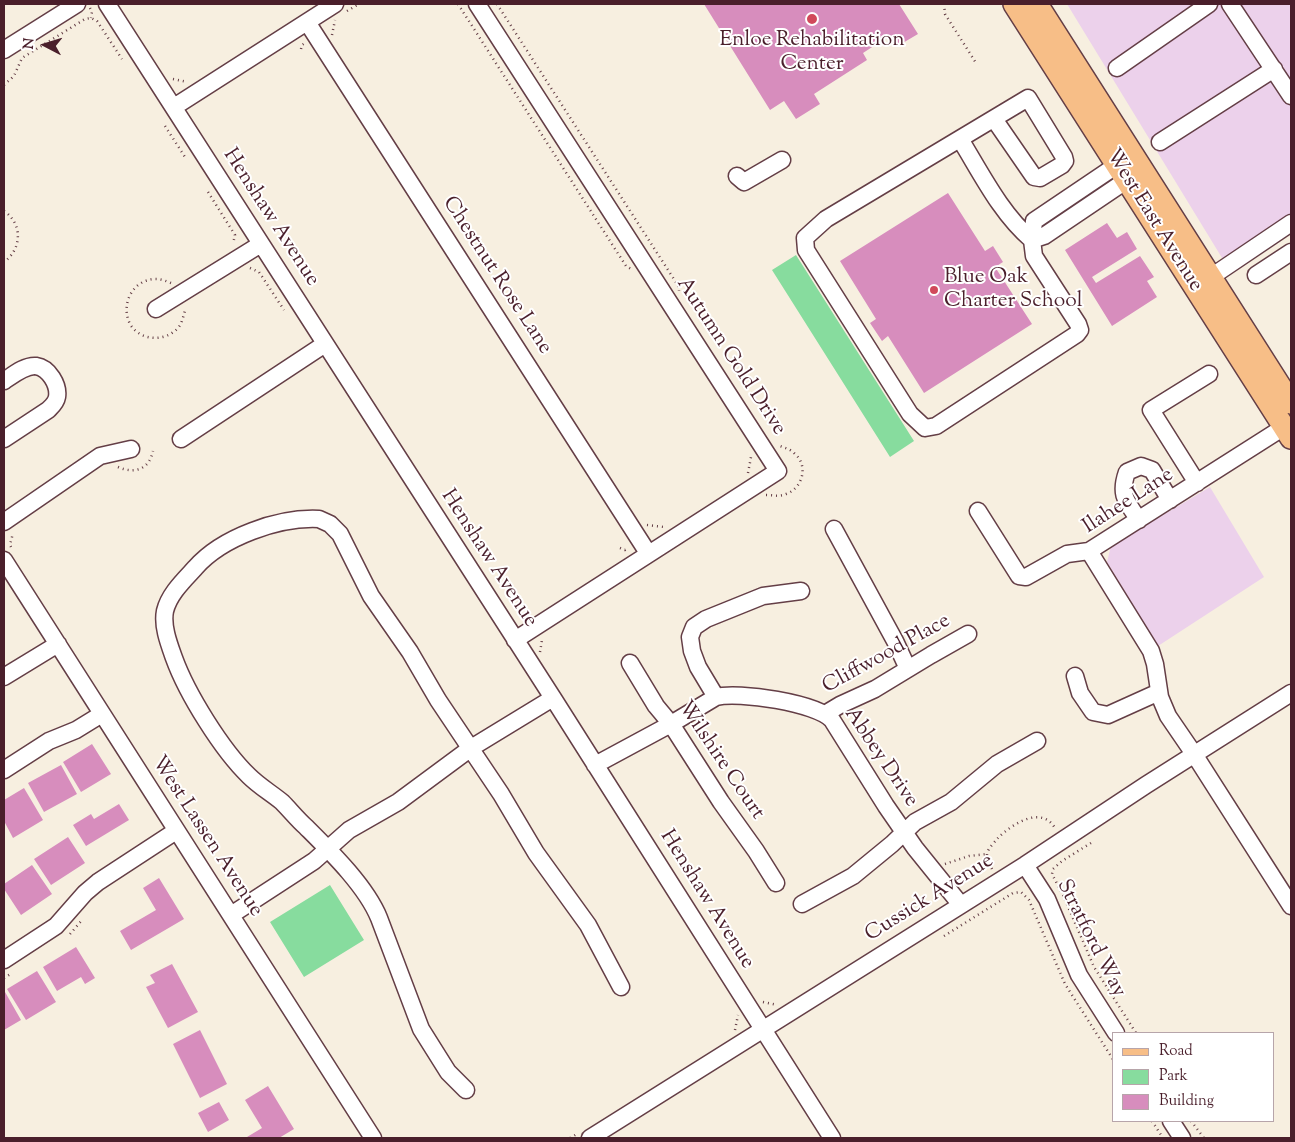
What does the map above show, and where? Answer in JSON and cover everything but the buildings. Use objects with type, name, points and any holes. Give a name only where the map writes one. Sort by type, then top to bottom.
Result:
[{"type":"main road","name":"West East Avenue","points":[[1014,4],[1127,169],[1211,277],[1291,403]]},
{"type":"main road","name":"West East Avenue","points":[[1037,4],[1127,169],[1288,433]]},
{"type":"street","points":[[4,50],[77,4]]},
{"type":"street","name":"Henshaw Avenue","points":[[107,4],[554,698],[832,1138]]},
{"type":"street","points":[[174,107],[335,4]]},
{"type":"street","name":"Autumn Gold Drive","points":[[478,4],[778,471],[515,640]]},
{"type":"street","points":[[1117,68],[1210,4]]},
{"type":"street","points":[[1230,4],[1291,96]]},
{"type":"street","name":"Chestnut Rose Lane","points":[[307,22],[648,554]]},
{"type":"street","points":[[1160,142],[1274,69]]},
{"type":"street","points":[[994,119],[1034,177],[1040,178],[1062,165],[1064,157],[1028,98],[826,219],[806,238],[806,250],[910,414],[925,428],[936,426],[1077,334],[1080,330],[1078,324],[1034,256],[1032,240],[1034,221],[1127,169]]},
{"type":"street","points":[[960,139],[1006,213],[1022,232],[1032,240]]},
{"type":"street","points":[[737,176],[744,182],[782,160]]},
{"type":"street","points":[[1211,277],[1291,223]]},
{"type":"street","points":[[156,309],[261,244]]},
{"type":"street","points":[[1256,275],[1291,252]]},
{"type":"street","points":[[181,439],[325,344]]},
{"type":"street","points":[[4,381],[25,368],[37,366],[44,369],[54,381],[57,390],[57,398],[54,405],[4,439]]},
{"type":"street","points":[[1196,483],[1151,410],[1209,374]]},
{"type":"street","name":"Ilahee Lane","points":[[1288,433],[1196,483],[1089,551],[1148,645],[1155,664],[1159,692],[1168,716],[1291,906]]},
{"type":"street","points":[[8,526],[100,456],[131,449]]},
{"type":"street","points":[[1139,520],[1125,499],[1122,484],[1127,472],[1141,466],[1152,470],[1170,500]]},
{"type":"street","points":[[978,512],[1020,576],[1026,576],[1067,554],[1089,551]]},
{"type":"street","points":[[466,1090],[448,1072],[421,1029],[379,918],[370,901],[328,849],[280,801],[255,782],[241,768],[203,714],[184,682],[165,626],[166,609],[172,595],[209,554],[238,538],[276,524],[314,519],[325,521],[340,534],[371,596],[410,652],[438,700],[501,794],[536,853],[588,926],[621,987]]},
{"type":"street","points":[[834,529],[895,641],[908,669]]},
{"type":"street","name":"West Lassen Avenue","points":[[9,556],[58,644],[373,1138]]},
{"type":"street","points":[[716,697],[698,667],[692,651],[690,637],[694,627],[698,623],[728,609],[763,596],[801,590]]},
{"type":"street","name":"Cliffwood Place","points":[[825,714],[876,689],[968,634]]},
{"type":"street","points":[[4,677],[58,644]]},
{"type":"street","name":"Wilshire Court","points":[[630,663],[656,706],[671,724],[776,883]]},
{"type":"street","points":[[1075,676],[1080,693],[1093,712],[1108,715],[1159,692]]},
{"type":"street","name":"Cussick Avenue","points":[[584,1136],[762,1029],[1025,864],[1291,693]]},
{"type":"street","name":"Abbey Drive","points":[[595,765],[716,697],[732,694],[749,695],[794,704],[825,714],[832,720],[905,833],[961,904]]},
{"type":"street","points":[[231,915],[314,861],[349,830],[409,794],[471,748],[554,698]]},
{"type":"street","points":[[4,770],[49,741],[76,730],[102,714]]},
{"type":"street","points":[[802,904],[853,876],[905,833],[915,822],[951,802],[997,764],[1037,741]]},
{"type":"street","points":[[4,960],[56,926],[84,893],[98,882],[176,831]]},
{"type":"street","name":"Stratford Way","points":[[1025,864],[1047,899],[1078,974],[1115,1032]]},
{"type":"street","points":[[1172,1122],[1182,1138]]},
{"type":"path","points":[[458,4],[626,266],[633,271]]},
{"type":"path","points":[[497,4],[679,287],[680,296]]},
{"type":"path","points":[[944,4],[945,14],[976,63]]},
{"type":"path","points":[[4,85],[14,76],[22,58],[85,18],[97,21],[122,59]]},
{"type":"path","points":[[292,47],[301,49]]},
{"type":"path","points":[[170,78],[188,82],[194,79]]},
{"type":"path","points":[[165,126],[185,157]]},
{"type":"path","points":[[4,212],[14,222],[18,238],[13,253],[4,262]]},
{"type":"path","points":[[761,497],[768,495],[780,496],[789,493],[797,487],[802,477],[802,467],[798,456],[789,449],[777,444]]},
{"type":"path","points":[[114,466],[130,472],[138,470],[148,464],[153,451]]},
{"type":"path","points":[[744,476],[747,474],[751,456],[750,452]]},
{"type":"path","points":[[643,521],[646,525],[665,527]]},
{"type":"path","points":[[8,526],[9,556]]},
{"type":"path","points":[[620,548],[623,540]]},
{"type":"path","points":[[540,653],[543,638]]},
{"type":"path","points":[[992,870],[987,859],[988,850],[1004,832],[1017,823],[1040,817],[1046,818],[1056,830],[1060,827]]},
{"type":"path","points":[[1091,843],[1062,861],[1053,869],[1052,874],[1094,967],[1135,1032]]},
{"type":"path","points":[[944,864],[969,856],[987,854]]},
{"type":"path","points":[[986,874],[1000,865]]},
{"type":"path","points":[[944,936],[1013,893],[1018,891],[1024,893],[1035,913],[1065,984],[1112,1058]]},
{"type":"path","points":[[68,935],[87,914]]},
{"type":"path","points":[[4,978],[18,969]]},
{"type":"path","points":[[762,1002],[779,1005]]},
{"type":"path","points":[[733,1008],[738,1016],[735,1033]]},
{"type":"path","points":[[1153,1122],[1163,1138]]},
{"type":"path","points":[[1192,1122],[1204,1138]]},
{"type":"path","points":[[570,1138],[584,1136]]},
{"type":"shaded area","points":[[1067,4],[1291,4],[1291,232],[1230,271]]},
{"type":"shaded area","points":[[1210,487],[1264,577],[1158,646],[1107,562],[1111,546]]},
{"type":"green space","points":[[796,255],[914,441],[890,457],[772,270]]},
{"type":"green space","points":[[330,885],[364,940],[304,977],[270,922]]},
{"type":"place","name":"Enloe Rehabilitation Center","points":[[812,19]]},
{"type":"place","name":"Blue Oak Charter School","points":[[934,290]]}]
